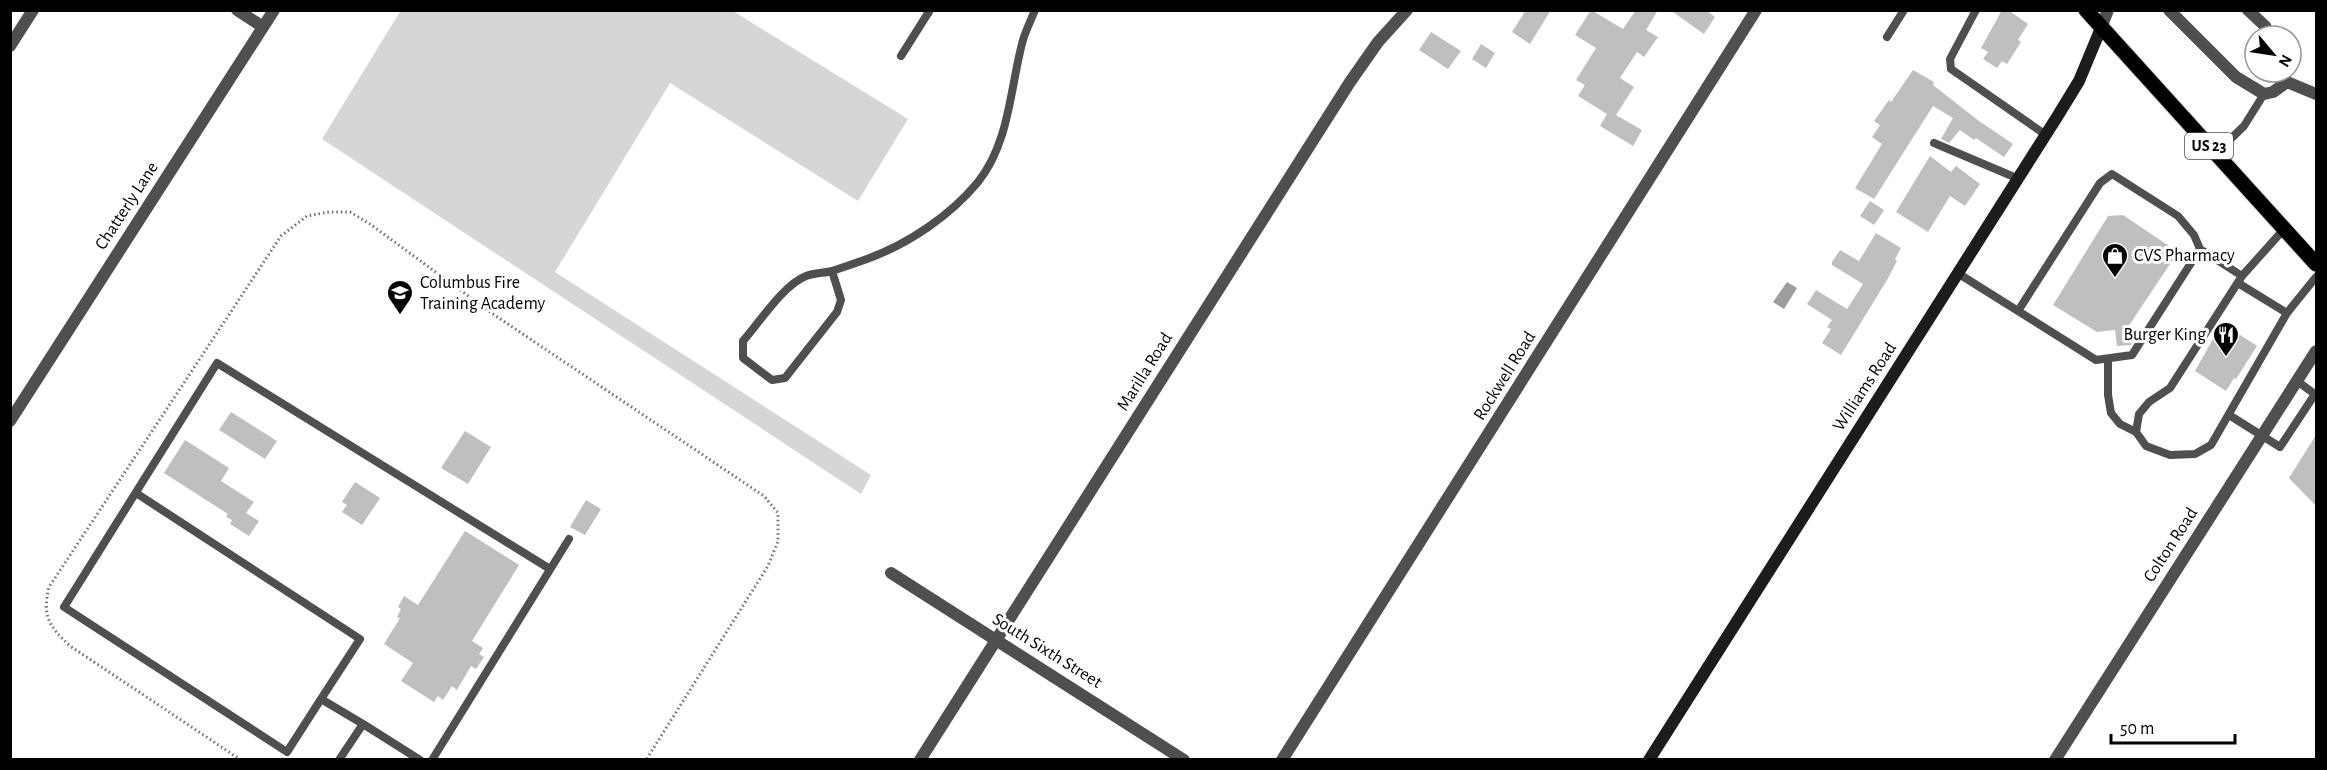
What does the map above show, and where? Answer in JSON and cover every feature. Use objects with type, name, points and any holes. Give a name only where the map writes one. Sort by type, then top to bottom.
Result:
[{"type":"main road","name":"US 23","points":[[2086,10],[2316,264]]},
{"type":"main road","name":"Williams Road","points":[[1648,759],[2019,179],[2079,81],[2101,28]]},
{"type":"street","points":[[10,46],[33,10]]},
{"type":"street","points":[[237,10],[263,27]]},
{"type":"street","name":"Chatterly Lane","points":[[10,421],[274,10]]},
{"type":"street","name":"Marilla Road","points":[[920,759],[1350,82],[1378,42],[1407,10]]},
{"type":"street","name":"Rockwell Road","points":[[1282,759],[1756,10]]},
{"type":"street","points":[[2101,28],[2108,10]]},
{"type":"street","points":[[2169,10],[2236,77],[2264,94],[2273,92],[2280,84]]},
{"type":"street","points":[[2248,10],[2263,24]]},
{"type":"street","points":[[2298,84],[2316,94]]},
{"type":"street","name":"Colton Road","points":[[2055,759],[2316,351]]},
{"type":"street","name":"South Sixth Street","points":[[891,573],[1184,759]]},
{"type":"lane","points":[[901,56],[930,10]]},
{"type":"lane","points":[[832,271],[841,300],[837,312],[785,378],[772,380],[743,358],[743,341],[790,286],[805,276],[832,271],[900,245],[928,227],[979,182],[994,156],[1004,128],[1023,39],[1035,10]]},
{"type":"lane","points":[[1887,37],[1904,10]]},
{"type":"lane","points":[[1976,10],[1950,59],[1951,69],[2046,135]]},
{"type":"lane","points":[[2216,153],[2244,126],[2264,94]]},
{"type":"lane","points":[[1934,143],[2019,179]]},
{"type":"lane","points":[[2018,311],[2100,183],[2112,174],[2178,216],[2194,235],[2200,249],[2287,313]]},
{"type":"lane","points":[[2136,432],[2139,414],[2149,402],[2170,388],[2240,279],[2284,228]]},
{"type":"lane","points":[[1959,274],[2096,360],[2108,359],[2132,355],[2200,249]]},
{"type":"lane","points":[[2108,359],[2108,395],[2111,413],[2121,424],[2136,432],[2146,446],[2170,455],[2195,454],[2211,445],[2287,313],[2316,277]]},
{"type":"lane","points":[[135,493],[360,639],[287,752],[64,607],[135,493],[217,363],[550,568]]},
{"type":"lane","points":[[2229,415],[2280,447],[2316,395],[2297,381]]},
{"type":"lane","points":[[432,759],[569,539]]},
{"type":"lane","points":[[321,699],[420,759]]},
{"type":"lane","points":[[339,759],[363,724]]},
{"type":"shaded area","points":[[401,10],[733,11],[908,119],[858,201],[670,83],[555,272],[871,475],[861,494],[322,139]]},
{"type":"shaded area","points":[[1787,282],[1797,288],[1784,309],[1773,302]]},
{"type":"building","points":[[1526,10],[1551,10],[1530,44],[1512,32]]},
{"type":"building","points":[[1591,10],[1623,29],[1636,10],[1658,10],[1646,30],[1658,37],[1644,57],[1637,52],[1620,78],[1634,87],[1616,115],[1642,130],[1633,146],[1600,126],[1607,114],[1578,96],[1585,85],[1576,80],[1596,48],[1575,35]]},
{"type":"building","points":[[1670,10],[1706,10],[1715,17],[1704,34]]},
{"type":"building","points":[[2002,10],[2008,10],[2028,24],[2018,40],[2021,42],[2007,64],[2002,61],[1997,68],[1983,59],[1988,52],[1981,48]]},
{"type":"building","points":[[1431,32],[1461,51],[1448,69],[1419,50]]},
{"type":"building","points":[[1481,44],[1495,53],[1486,68],[1472,59]]},
{"type":"building","points":[[1913,70],[1934,82],[1933,85],[2013,144],[2004,157],[1960,130],[1949,143],[1941,139],[1953,118],[1933,106],[1874,199],[1855,188],[1882,144],[1872,137],[1880,125],[1874,121],[1889,100],[1891,102]]},
{"type":"building","points":[[1930,156],[1951,172],[1956,166],[1980,184],[1965,206],[1950,196],[1928,232],[1896,212]]},
{"type":"building","points":[[1870,201],[1884,210],[1874,225],[1860,216]]},
{"type":"building","name":"CVS Pharmacy","points":[[2123,215],[2178,252],[2128,327],[2131,345],[2117,346],[2115,330],[2097,332],[2053,305],[2108,216]]},
{"type":"building","points":[[1876,233],[1901,248],[1887,280],[1841,355],[1822,343],[1831,329],[1827,327],[1832,320],[1807,304],[1816,290],[1847,309],[1863,284],[1832,265],[1832,262],[1840,250],[1859,261]]},
{"type":"building","name":"Burger King","points":[[2222,323],[2257,346],[2226,391],[2195,371]]},
{"type":"building","points":[[231,412],[277,441],[265,459],[219,430]]},
{"type":"building","points":[[465,431],[491,447],[468,484],[441,468]]},
{"type":"building","points":[[2316,435],[2316,506],[2289,478]]},
{"type":"building","points":[[185,440],[229,468],[221,481],[254,502],[246,513],[259,521],[249,536],[230,524],[232,520],[226,517],[228,514],[164,473]]},
{"type":"building","points":[[355,482],[380,498],[362,525],[342,512],[347,505],[342,502]]},
{"type":"building","points":[[586,500],[601,509],[585,535],[570,527]]},
{"type":"building","points":[[465,531],[519,565],[472,641],[483,648],[479,654],[484,657],[476,669],[471,666],[457,690],[452,686],[443,700],[438,696],[434,702],[401,681],[413,663],[384,644],[400,618],[397,617],[401,609],[398,607],[404,596],[418,605]]},
{"type":"place","name":"CVS Pharmacy","points":[[2115,279]]},
{"type":"place","name":"Columbus Fire Training Academy","points":[[400,316]]},
{"type":"place","name":"Burger King","points":[[2226,358]]}]
